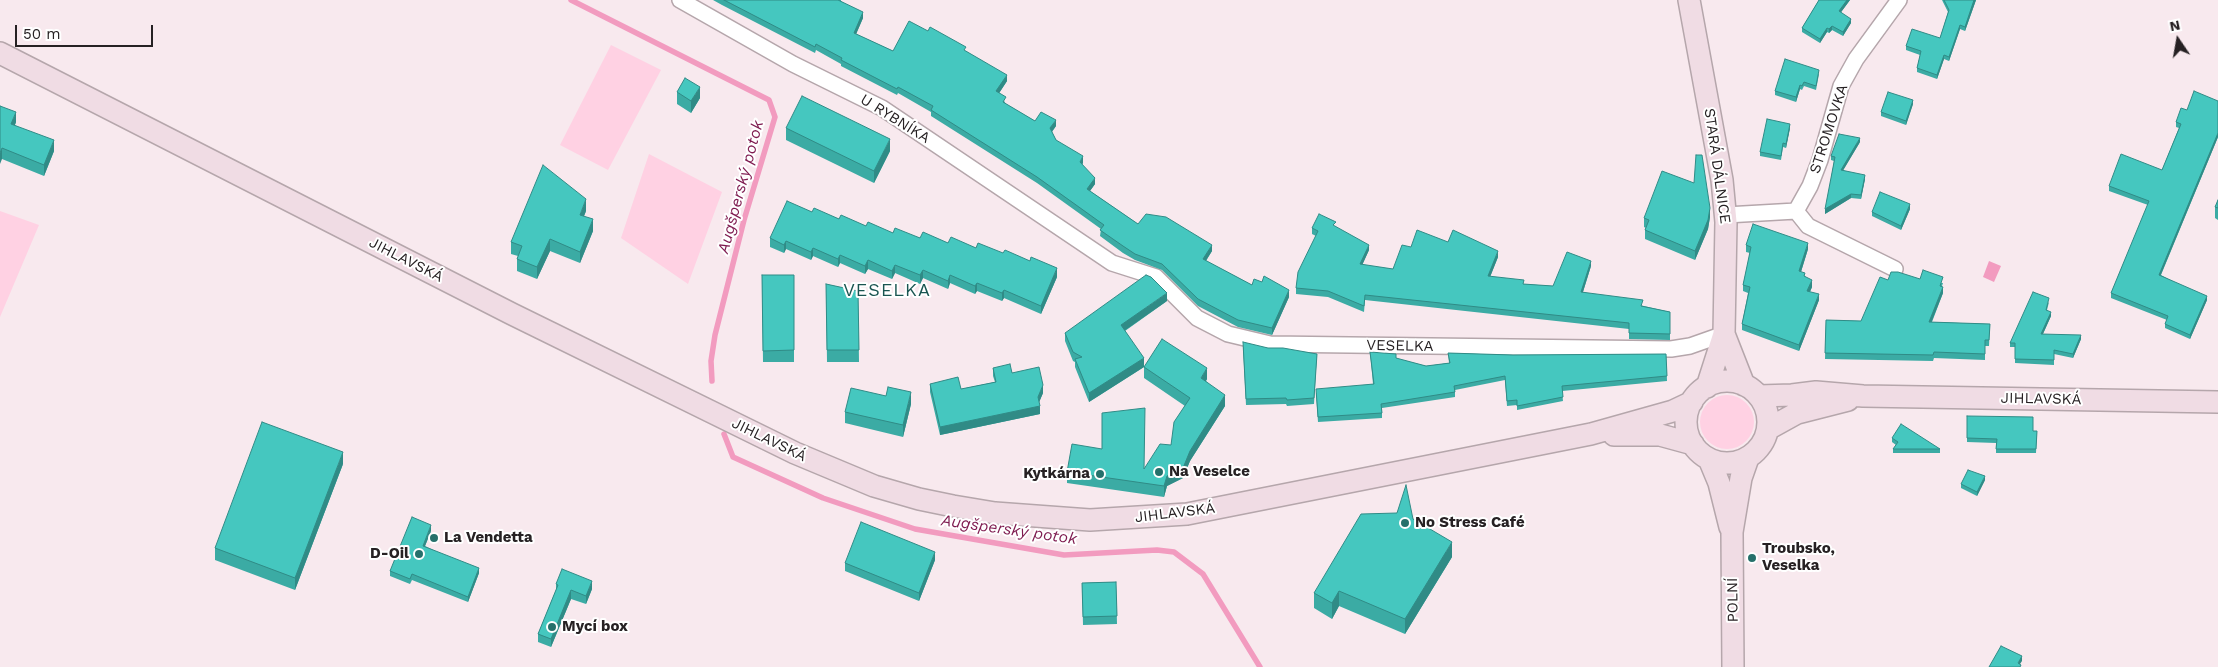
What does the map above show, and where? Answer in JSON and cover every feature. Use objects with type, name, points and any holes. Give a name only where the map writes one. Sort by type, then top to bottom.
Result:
[{"type":"main road","name":"STARÁ DÁLNICE","points":[[1689,0],[1722,180],[1726,215],[1724,334],[1699,395]]},
{"type":"main road","name":"JIHLAVSKÁ","points":[[8,57],[512,314],[794,453],[874,486],[919,499],[996,513],[1051,518],[1118,520],[1187,514],[1591,434],[1674,412],[1699,395],[1726,382],[1751,390],[1792,395],[1816,392],[1863,396],[2218,402]]},
{"type":"main road","name":"STARÁ DÁLNICE","points":[[1724,334],[1751,390]]},
{"type":"main road","points":[[1709,459],[1722,463],[1748,458],[1764,441],[1768,429],[1768,417],[1765,406],[1751,390]]},
{"type":"main road","points":[[1693,444],[1686,423],[1699,395]]},
{"type":"main road","name":"JIHLAVSKÁ","points":[[1768,429],[1797,413],[1863,396]]},
{"type":"main road","name":"JIHLAVSKÁ","points":[[1591,434],[1660,435],[1693,444],[1700,453],[1709,459]]},
{"type":"main road","name":"POLNÍ","points":[[1733,667],[1732,532],[1740,478],[1748,458]]},
{"type":"main road","name":"POLNÍ","points":[[1709,459],[1732,532]]},
{"type":"street","name":"U RYBNÍKA","points":[[680,0],[793,64],[882,108],[1101,254]]},
{"type":"street","name":"STROMOVKA","points":[[1796,211],[1810,186],[1820,160],[1841,86],[1856,58],[1900,0]]},
{"type":"street","points":[[1726,215],[1796,211],[1808,226],[1894,268]]},
{"type":"street","name":"VESELKA","points":[[1101,254],[1118,265],[1156,277],[1197,318],[1228,334],[1270,344],[1671,349],[1690,346],[1724,334]]},
{"type":"shaded area","points":[[611,45],[661,70],[608,170],[560,145]]},
{"type":"shaded area","points":[[649,154],[722,192],[688,284],[621,238]]},
{"type":"shaded area","points":[[0,211],[39,225],[0,317]]},
{"type":"shaded area","points":[[1989,261],[2001,266],[1994,282],[1983,277]]},
{"type":"shaded area","points":[[1727,395],[1737,397],[1746,403],[1752,412],[1754,422],[1752,432],[1746,441],[1737,447],[1727,449],[1717,447],[1708,441],[1702,432],[1700,422],[1702,412],[1708,403],[1717,397]]},
{"type":"building","points":[[724,0],[838,0],[863,12],[854,33],[893,51],[909,21],[928,31],[930,27],[966,47],[964,50],[1007,75],[996,91],[1006,97],[1003,102],[1035,121],[1041,112],[1056,120],[1050,128],[1056,140],[1083,156],[1080,162],[1095,178],[1087,189],[1138,224],[1146,214],[1166,217],[1212,245],[1203,259],[1252,285],[1254,279],[1262,282],[1264,276],[1289,290],[1272,328],[1238,320],[1198,299],[1162,264],[1135,254],[1123,246],[1100,230],[1104,225],[1037,177],[931,110],[933,106],[841,60],[842,58],[816,44],[815,47]]},
{"type":"building","points":[[1819,0],[1847,0],[1839,11],[1851,19],[1843,32],[1832,26],[1829,29],[1827,28],[1820,39],[1802,28]]},
{"type":"building","points":[[1944,0],[1974,0],[1965,27],[1960,25],[1949,57],[1944,55],[1937,75],[1917,68],[1921,51],[1906,46],[1912,29],[1940,38],[1949,10]]},
{"type":"building","points":[[1785,59],[1819,70],[1816,86],[1804,82],[1802,86],[1800,85],[1796,97],[1775,91]]},
{"type":"building","points":[[685,78],[700,87],[691,101],[677,92]]},
{"type":"building","points":[[2194,91],[2218,101],[2218,133],[2159,275],[2207,296],[2190,335],[2165,324],[2168,316],[2111,293],[2149,201],[2109,186],[2121,154],[2162,170],[2181,124],[2176,122],[2181,108],[2187,110]]},
{"type":"building","points":[[1888,92],[1913,100],[1906,121],[1881,112]]},
{"type":"building","points":[[802,96],[890,139],[874,171],[786,128]]},
{"type":"building","points":[[0,106],[16,112],[11,124],[54,140],[44,165],[2,148],[0,153]]},
{"type":"building","points":[[1767,119],[1790,124],[1786,144],[1783,143],[1781,156],[1760,152]]},
{"type":"building","points":[[1839,134],[1860,138],[1841,170],[1865,175],[1861,195],[1851,194],[1825,209],[1835,157],[1831,156]]},
{"type":"building","points":[[1696,155],[1702,155],[1710,208],[1708,220],[1695,251],[1645,230],[1649,220],[1644,218],[1662,171],[1694,183]]},
{"type":"building","points":[[543,165],[586,199],[580,215],[593,219],[580,252],[550,239],[537,267],[517,259],[522,246],[511,242]]},
{"type":"building","points":[[1880,192],[1910,204],[1901,226],[1872,212]]},
{"type":"building","points":[[787,201],[812,212],[814,208],[839,219],[841,215],[866,226],[868,222],[893,233],[895,228],[920,238],[923,232],[948,243],[951,237],[976,248],[978,243],[1003,253],[1005,250],[1030,261],[1031,257],[1057,268],[1041,306],[1004,290],[1002,293],[977,283],[975,286],[950,275],[948,281],[923,270],[920,275],[895,265],[892,271],[868,260],[865,266],[840,255],[838,259],[813,248],[811,252],[786,241],[784,245],[770,238]]},
{"type":"building","points":[[1319,214],[1336,222],[1333,225],[1369,245],[1360,264],[1393,269],[1402,245],[1411,247],[1417,230],[1448,242],[1453,230],[1498,251],[1488,276],[1524,280],[1523,284],[1553,286],[1567,252],[1591,261],[1581,292],[1643,300],[1641,306],[1670,312],[1670,334],[1629,333],[1629,323],[1365,295],[1364,306],[1328,291],[1296,288],[1298,272],[1318,231],[1312,228]]},
{"type":"building","points":[[1753,224],[1808,243],[1799,271],[1805,273],[1804,276],[1812,280],[1807,291],[1819,294],[1799,345],[1742,324],[1750,287],[1743,285],[1751,247],[1746,245]]},
{"type":"building","points":[[1923,270],[1943,277],[1940,286],[1943,287],[1929,322],[1990,324],[1989,340],[1985,340],[1985,354],[1934,352],[1933,355],[1825,353],[1826,320],[1861,321],[1880,277],[1888,280],[1891,272],[1898,272],[1920,279]]},
{"type":"building","points":[[762,275],[794,275],[794,350],[763,351]]},
{"type":"building","points":[[1146,275],[1151,277],[1167,293],[1121,325],[1144,358],[1089,393],[1075,359],[1082,357],[1073,352],[1065,333]]},
{"type":"building","points":[[826,284],[858,291],[859,350],[827,350]]},
{"type":"building","points":[[2033,292],[2049,298],[2046,310],[2051,312],[2041,334],[2081,335],[2073,354],[2054,350],[2054,360],[2015,359],[2015,343],[2010,343]]},
{"type":"building","points":[[1162,339],[1207,368],[1201,378],[1225,395],[1190,451],[1183,468],[1167,476],[1164,486],[1067,472],[1072,444],[1102,449],[1102,413],[1145,408],[1144,469],[1160,444],[1171,445],[1174,422],[1190,398],[1144,367]]},
{"type":"building","points":[[1243,342],[1268,348],[1283,348],[1317,354],[1314,398],[1287,400],[1286,398],[1246,399]]},
{"type":"building","points":[[1370,352],[1396,354],[1396,358],[1426,366],[1450,363],[1448,353],[1513,355],[1666,354],[1667,376],[1562,386],[1563,397],[1517,406],[1517,400],[1507,401],[1505,376],[1454,386],[1455,392],[1381,404],[1382,413],[1318,417],[1316,389],[1374,384]]},
{"type":"building","points":[[1010,364],[1012,373],[1039,367],[1043,385],[1038,397],[1040,406],[940,427],[930,384],[958,377],[961,389],[996,382],[993,368]]},
{"type":"building","points":[[888,387],[911,392],[903,425],[845,412],[851,388],[886,396]]},
{"type":"building","points":[[1967,416],[2033,417],[2033,431],[2037,431],[2036,449],[1996,449],[1997,439],[1967,438]]},
{"type":"building","points":[[262,422],[343,452],[295,578],[215,548]]},
{"type":"building","points":[[1901,424],[1940,449],[1893,449],[1898,442],[1892,438]]},
{"type":"building","points":[[1968,470],[1985,476],[1977,492],[1961,484]]},
{"type":"building","points":[[1406,485],[1413,519],[1452,542],[1405,619],[1339,591],[1332,603],[1314,593],[1361,514],[1397,513]]},
{"type":"building","points":[[412,517],[431,525],[423,546],[479,568],[468,597],[412,574],[410,579],[390,571]]},
{"type":"building","points":[[861,522],[935,552],[919,593],[845,563]]},
{"type":"building","points":[[562,569],[592,581],[586,596],[571,590],[551,639],[538,634],[558,585],[556,584]]},
{"type":"building","points":[[1116,582],[1117,616],[1083,617],[1082,583]]},
{"type":"building","points":[[2001,646],[2022,656],[2018,663],[2021,665],[2020,667],[1989,667]]},
{"type":"waterway","name":"Augšperský potok","points":[[571,0],[769,100],[775,117],[744,220],[715,335],[711,361],[712,381]]},
{"type":"waterway","name":"Augšperský potok","points":[[724,434],[733,457],[823,498],[915,529],[1064,555],[1157,550],[1174,552],[1203,574],[1260,667]]},
{"type":"place","name":"Na Veselce","points":[[1159,472]]},
{"type":"place","name":"Kytkárna","points":[[1100,474]]},
{"type":"place","name":"No Stress Café","points":[[1405,523]]},
{"type":"place","name":"La Vendetta","points":[[434,538]]},
{"type":"place","name":"D-Oil","points":[[419,554]]},
{"type":"place","name":"Troubsko, Veselka","points":[[1752,558]]},
{"type":"place","name":"Mycí box","points":[[552,627]]},
{"type":"district","name":"VESELKA","points":[[887,291]]}]
